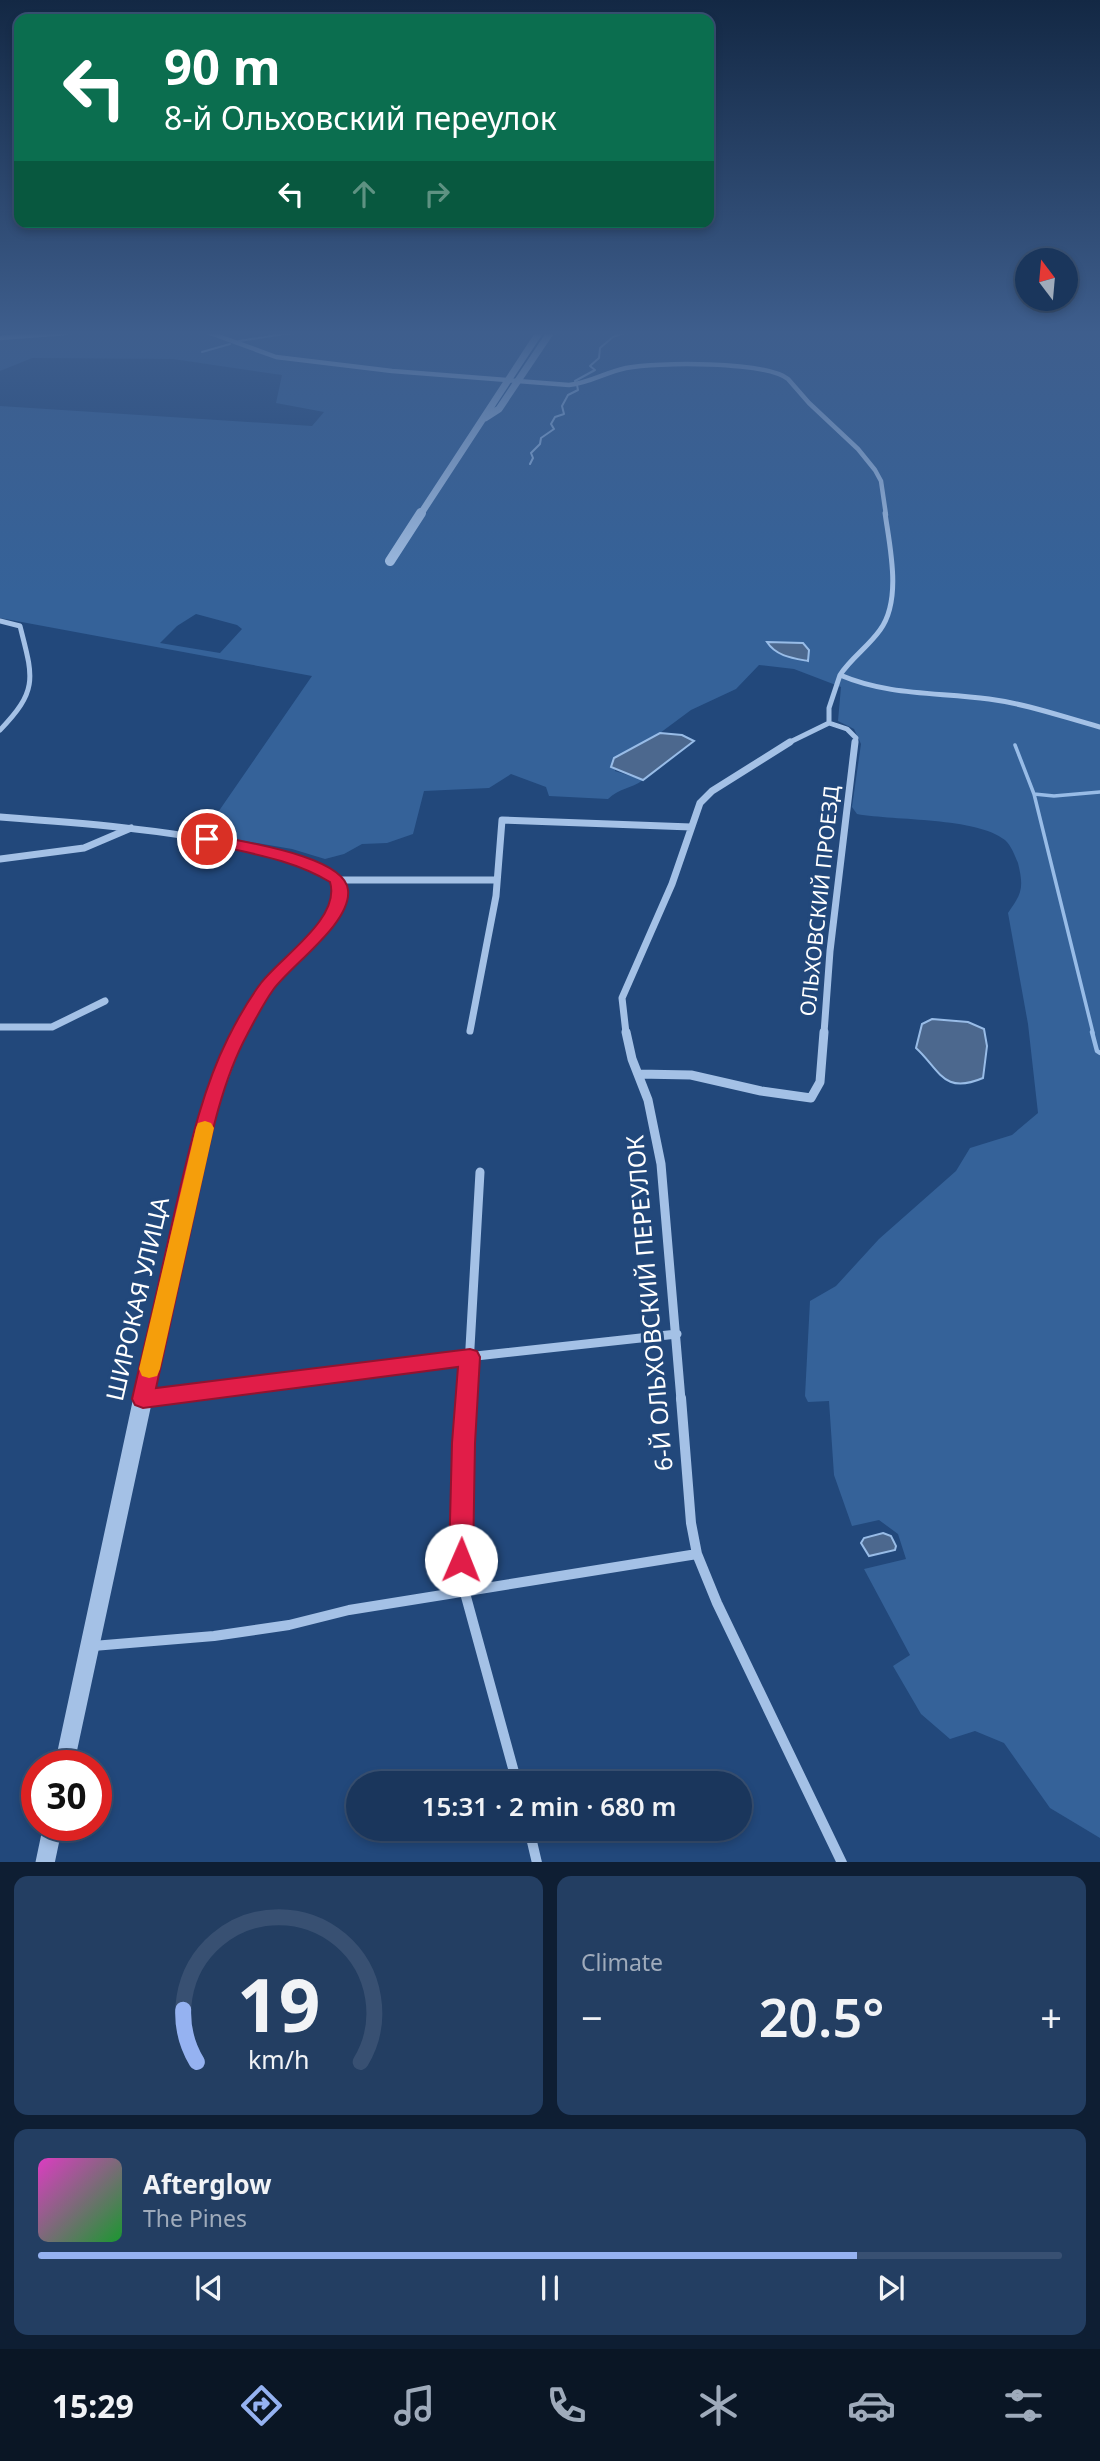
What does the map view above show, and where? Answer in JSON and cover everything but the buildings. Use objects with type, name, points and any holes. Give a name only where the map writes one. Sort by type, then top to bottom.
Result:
[{"type":"street","points":[[390,561],[482,420]]},
{"type":"street","points":[[827,420],[876,471],[881,481],[892,591],[891,611],[884,625],[847,660],[828,708],[829,723]]},
{"type":"street","points":[[0,621],[20,626],[32,674],[31,688],[24,705],[0,730]]},
{"type":"street","points":[[840,675],[899,694],[966,696],[1018,703],[1100,727]]},
{"type":"street","name":"6-Й ОЛЬХОВСКИЙ ПЕРЕУЛОК","points":[[829,723],[780,747],[712,790],[700,803],[672,884],[622,999],[622,1015],[656,1132],[677,1334],[691,1523],[697,1554],[717,1603],[842,1862]]},
{"type":"street","name":"ОЛЬХОВСКИЙ ПРОЕЗД","points":[[638,1074],[691,1075],[761,1091],[811,1098],[820,1082],[830,951],[856,737],[846,729],[829,723]]},
{"type":"street","points":[[0,817],[131,828],[207,839],[289,857],[318,868],[337,880],[496,880]]},
{"type":"street","points":[[470,1031],[496,896],[502,820],[691,827]]},
{"type":"street","points":[[0,859],[101,843],[131,828]]},
{"type":"street","name":"ШИРОКАЯ УЛИЦА","points":[[67,1750],[143,1399],[212,1103],[236,1039],[251,1011],[267,986],[328,922],[339,904],[341,891],[337,880]]},
{"type":"street","points":[[0,1027],[52,1027],[105,1001]]},
{"type":"street","points":[[480,1172],[464,1443],[461,1560],[465,1593],[514,1771]]},
{"type":"street","points":[[143,1399],[556,1345],[677,1334]]},
{"type":"street","points":[[89,1646],[214,1636],[289,1625],[348,1610],[697,1554]]},
{"type":"street","points":[[45,1862],[49,1841]]},
{"type":"street","points":[[532,1841],[537,1862]]},
{"type":"shaded area","points":[[0,420],[217,420],[312,426],[317,420],[1100,420],[1100,1838],[1050,1808],[1004,1743],[975,1731],[950,1739],[921,1714],[893,1666],[910,1655],[864,1569],[906,1559],[898,1534],[879,1520],[852,1526],[834,1475],[829,1401],[808,1402],[805,1396],[810,1301],[836,1286],[879,1239],[956,1171],[970,1148],[1012,1135],[1038,1113],[1028,1024],[1008,913],[1019,895],[1021,885],[1018,863],[1009,845],[992,833],[975,827],[857,814],[852,807],[861,744],[854,729],[838,721],[841,687],[794,669],[759,665],[736,689],[691,710],[660,733],[614,758],[615,771],[643,780],[608,799],[549,796],[546,787],[511,774],[489,788],[424,791],[413,834],[387,843],[362,844],[344,854],[325,859],[292,849],[203,834],[312,676],[0,618]],"holes":[[[196,614],[237,625],[242,629],[220,653],[160,643],[177,626]]]},
{"type":"shaded area","points":[[767,642],[803,643],[809,650],[808,661],[780,653]]},
{"type":"shaded area","points":[[660,733],[682,735],[694,741],[643,780],[611,767],[614,758]]},
{"type":"shaded area","points":[[932,1019],[968,1022],[984,1029],[987,1046],[983,1078],[959,1084],[951,1082],[937,1072],[916,1048],[922,1024]]},
{"type":"shaded area","points":[[883,1533],[891,1536],[895,1550],[869,1556],[861,1543],[864,1538]]},
{"type":"waterway","points":[[530,464],[533,458],[531,453],[540,444],[541,438],[554,429],[551,424],[553,420]]},
{"type":"waterway","points":[[1015,745],[1034,794]]},
{"type":"waterway","points":[[1034,794],[1054,796],[1100,792]]},
{"type":"waterway","points":[[1034,794],[1093,1033]]},
{"type":"waterway","points":[[1092,1032],[1100,1053]]},
{"type":"slow traffic","points":[[149,1369],[205,1128]]},
{"type":"route","points":[[207,839],[251,847],[318,868],[337,880],[341,891],[339,904],[328,922],[267,986],[236,1039],[199,1147],[143,1399],[470,1357],[464,1443],[461,1560]]}]
